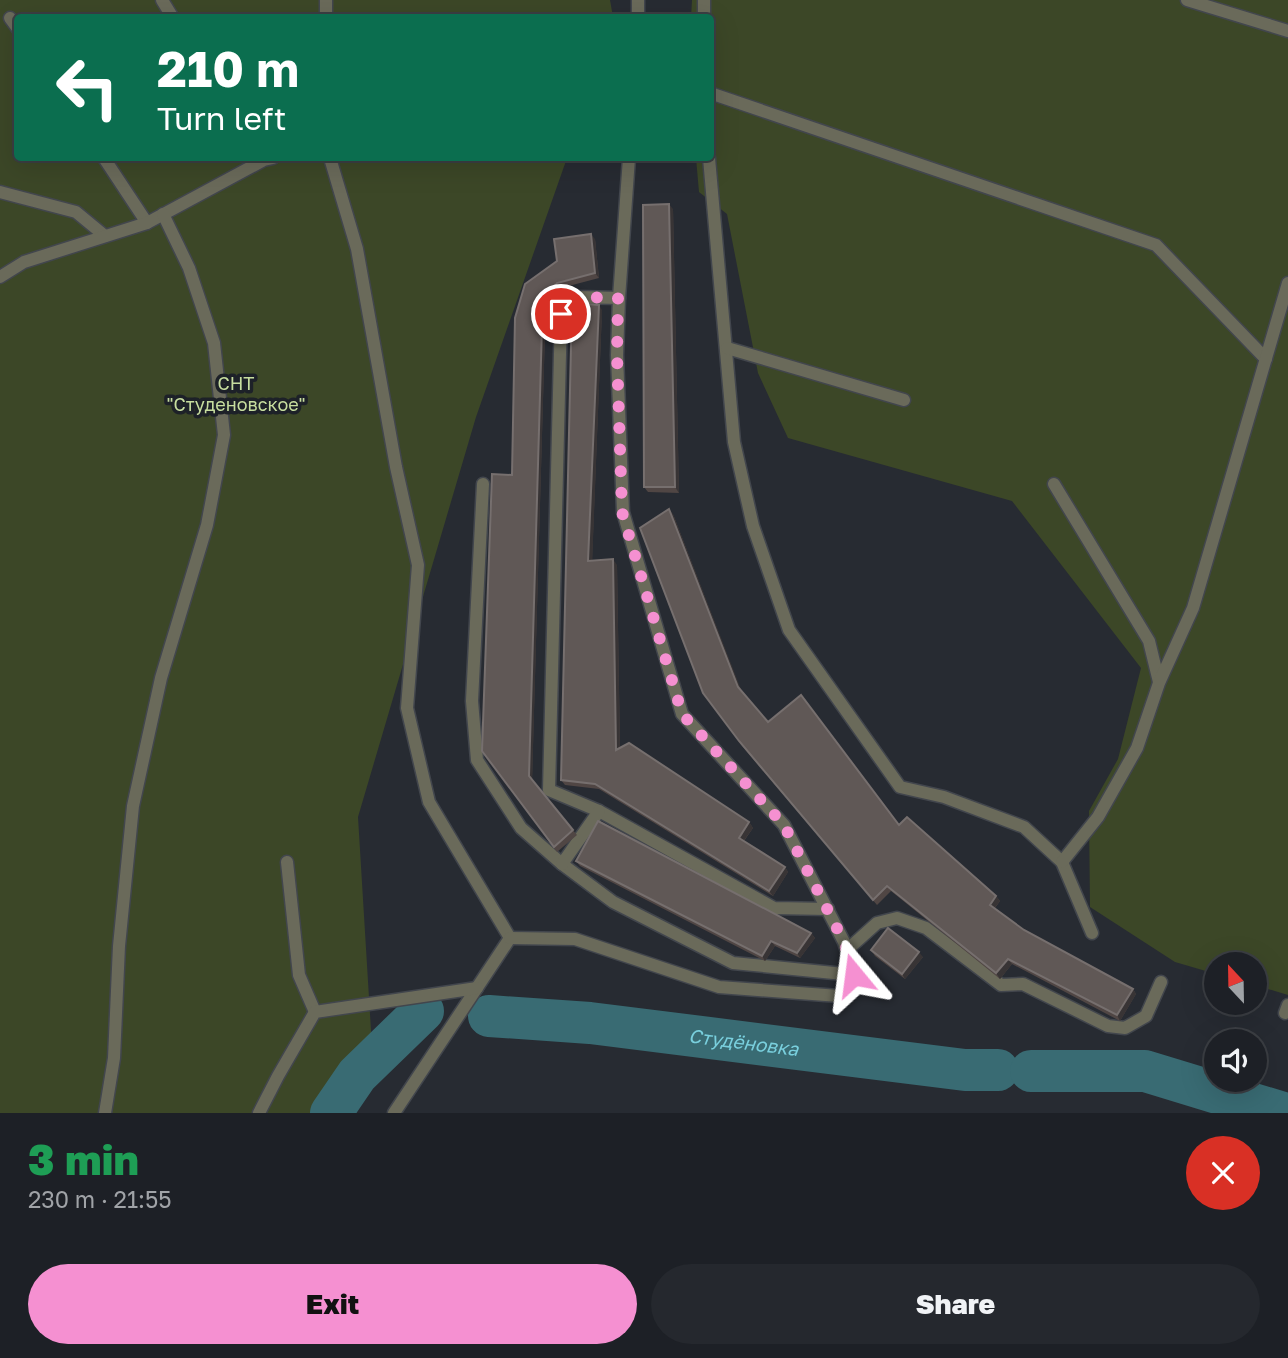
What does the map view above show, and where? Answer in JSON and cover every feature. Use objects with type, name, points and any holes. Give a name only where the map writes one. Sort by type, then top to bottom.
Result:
[{"type":"lane","points":[[1187,0],[1288,31]]},
{"type":"lane","points":[[10,18],[14,24]]},
{"type":"lane","points":[[714,94],[1156,245],[1266,359]]},
{"type":"lane","points":[[106,161],[148,223]]},
{"type":"lane","points":[[0,277],[24,262],[148,223],[261,161]]},
{"type":"lane","points":[[331,161],[357,249],[396,467],[418,565],[407,708],[429,803],[510,938]]},
{"type":"lane","points":[[510,938],[575,939],[719,988],[839,996],[856,981],[847,950],[784,825],[682,714],[622,512],[618,298],[629,161]]},
{"type":"lane","points":[[709,161],[737,454],[753,526],[789,630],[900,787],[944,797],[1024,827],[1062,862],[1092,933]]},
{"type":"lane","points":[[0,192],[76,212],[105,236]]},
{"type":"lane","points":[[105,1113],[114,1058],[119,946],[134,806],[161,678],[206,524],[224,435],[215,343],[189,268],[163,214]]},
{"type":"lane","points":[[1062,862],[1098,817],[1137,748],[1159,683],[1193,608],[1288,282]]},
{"type":"lane","points":[[618,298],[577,297],[561,314],[550,790],[599,811],[774,908],[828,909]]},
{"type":"lane","points":[[727,348],[904,400]]},
{"type":"lane","points":[[483,484],[471,701],[477,760],[521,828],[562,864],[613,902],[733,963],[854,975]]},
{"type":"lane","points":[[1054,484],[1149,641],[1159,683]]},
{"type":"lane","points":[[562,864],[599,811]]},
{"type":"lane","points":[[286,862],[299,975],[316,1012]]},
{"type":"lane","points":[[847,950],[877,923],[897,918],[926,928],[1001,985],[1023,984],[1108,1026],[1125,1028],[1146,1016],[1161,982]]},
{"type":"lane","points":[[394,1113],[510,938]]},
{"type":"lane","points":[[316,1012],[477,988]]},
{"type":"lane","points":[[259,1113],[316,1012]]},
{"type":"green space","name":"СНТ \"Студеновское\"","points":[[0,0],[610,0],[612,14],[14,14],[14,161],[566,161],[476,417],[358,817],[372,1047],[320,1113],[0,1113]]},
{"type":"green space","points":[[692,0],[1288,0],[1288,995],[1267,989],[1267,952],[1204,952],[1204,970],[1175,962],[1090,907],[1089,811],[1118,759],[1141,668],[1012,501],[788,438],[758,373],[727,214],[699,192],[696,161],[714,161],[714,14],[691,14]]},
{"type":"building","points":[[669,204],[675,487],[644,487],[643,205]]},
{"type":"building","points":[[591,234],[595,273],[557,283],[549,296],[542,326],[529,776],[573,830],[554,847],[482,751],[492,474],[512,475],[515,318],[525,284],[557,261],[554,239]]},
{"type":"building","points":[[572,303],[599,305],[588,561],[613,559],[616,750],[629,743],[749,822],[739,838],[785,867],[769,891],[595,784],[561,780]]},
{"type":"building","points":[[669,509],[738,687],[768,722],[801,695],[899,825],[907,817],[996,896],[990,905],[1024,930],[1133,989],[1117,1015],[1008,959],[996,973],[887,886],[873,900],[739,741],[703,693],[640,528]]},
{"type":"building","points":[[598,821],[811,933],[797,953],[771,941],[762,956],[576,861]]},
{"type":"building","points":[[888,928],[919,952],[902,974],[871,950]]},
{"type":"waterway","name":"Студёновка","points":[[331,1113],[357,1075],[423,1011]]},
{"type":"waterway","name":"Студёновка","points":[[489,1016],[590,1023],[965,1070],[998,1070]]},
{"type":"waterway","name":"Студёновка","points":[[1031,1071],[1145,1071],[1283,1113]]},
{"type":"route","points":[[561,314],[577,297],[618,298],[622,512],[682,714],[784,825],[844,942],[854,975]]}]
